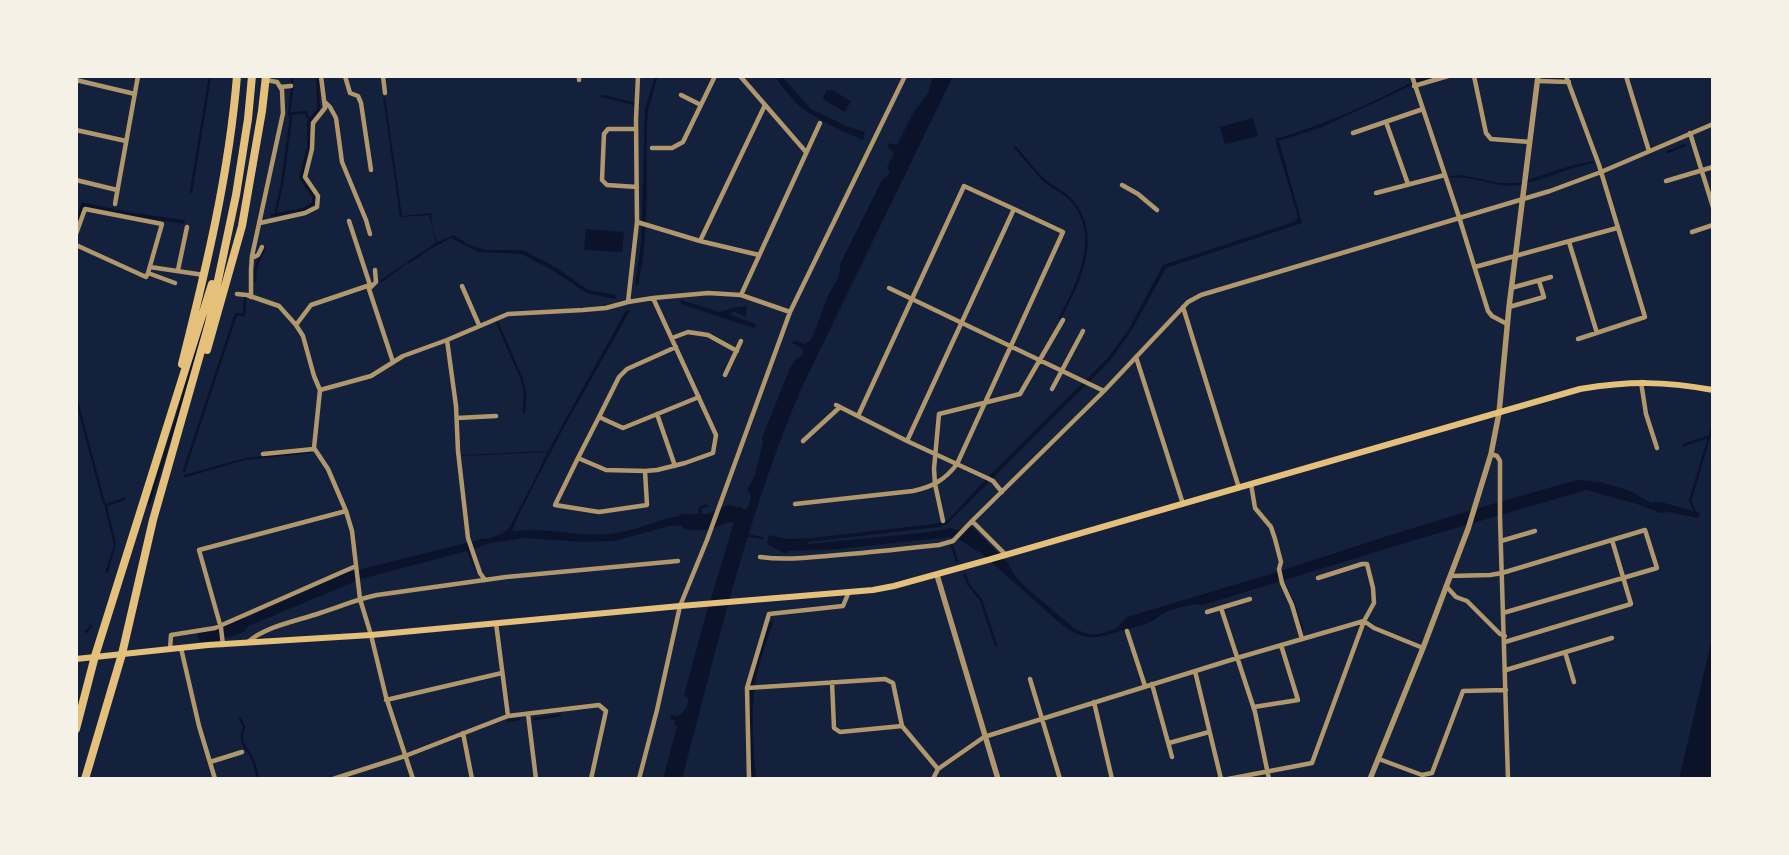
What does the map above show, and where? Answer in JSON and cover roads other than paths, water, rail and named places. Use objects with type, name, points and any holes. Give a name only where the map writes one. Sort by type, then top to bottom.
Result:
[{"type":"highway","points":[[162,441],[204,274],[223,186],[237,76]]},
{"type":"highway","points":[[85,779],[122,654],[153,520],[198,364],[212,306],[236,195],[248,119],[252,76]]},
{"type":"highway","points":[[198,364],[206,351],[215,323],[242,226],[266,78]]},
{"type":"highway","points":[[76,729],[95,656],[223,250]]},
{"type":"main road","points":[[76,659],[181,648],[371,635],[680,606],[848,594],[894,586],[937,575],[1580,389],[1617,383],[1641,382],[1713,390]]},
{"type":"street","points":[[86,76],[86,82]]},
{"type":"street","points":[[115,204],[138,76]]},
{"type":"street","points":[[260,223],[305,213],[318,207],[318,196],[305,178],[312,149],[312,124],[325,108],[321,76]]},
{"type":"street","points":[[345,76],[350,93],[358,96],[361,102],[371,170]]},
{"type":"street","points":[[383,76],[385,93]]},
{"type":"street","points":[[628,302],[637,222],[636,129],[638,76]]},
{"type":"street","points":[[652,148],[672,148],[683,142],[716,76]]},
{"type":"street","points":[[740,76],[806,152]]},
{"type":"street","points":[[639,779],[657,710],[680,606],[707,540],[790,312],[905,76]]},
{"type":"street","points":[[1412,76],[1460,217],[1488,310],[1492,316],[1507,324]]},
{"type":"street","points":[[1414,86],[1448,76]]},
{"type":"street","points":[[1474,76],[1486,133],[1491,139],[1530,142]]},
{"type":"street","points":[[1566,76],[1601,172],[1645,316],[1578,339]]},
{"type":"street","points":[[1626,76],[1649,151]]},
{"type":"street","points":[[251,297],[252,258],[283,113],[282,90],[277,82],[266,78]]},
{"type":"street","points":[[1370,779],[1423,648],[1468,529],[1491,454],[1498,413],[1511,288],[1538,78],[1569,82]]},
{"type":"street","points":[[76,80],[135,94]]},
{"type":"street","points":[[280,87],[291,86]]},
{"type":"street","points":[[681,95],[701,105]]},
{"type":"street","points":[[324,101],[336,118],[342,162],[370,234]]},
{"type":"street","points":[[700,241],[765,105]]},
{"type":"street","points":[[1353,133],[1422,109]]},
{"type":"street","points":[[1386,122],[1408,184]]},
{"type":"street","points":[[741,295],[820,123]]},
{"type":"street","points":[[760,557],[780,559],[812,557],[939,545],[953,542],[1104,391],[1183,307],[1202,295],[1523,199],[1601,172],[1713,124]]},
{"type":"street","points":[[636,129],[608,129],[604,134],[602,180],[607,185],[636,187]]},
{"type":"street","points":[[76,130],[126,142]]},
{"type":"street","points":[[1690,133],[1713,207]]},
{"type":"street","points":[[1666,181],[1713,167]]},
{"type":"street","points":[[1376,193],[1445,175]]},
{"type":"street","points":[[76,180],[117,190]]},
{"type":"street","points":[[1122,185],[1138,194],[1157,210]]},
{"type":"street","points":[[795,504],[913,491],[930,487],[952,471],[1012,346],[1063,232],[964,186],[858,416]]},
{"type":"street","points":[[76,234],[84,209],[162,224],[146,278],[76,245]]},
{"type":"street","points":[[907,441],[1014,209]]},
{"type":"street","points":[[349,221],[393,362]]},
{"type":"street","points":[[637,222],[700,241],[759,255]]},
{"type":"street","points":[[1692,232],[1713,225]]},
{"type":"street","points":[[178,270],[187,227]]},
{"type":"street","points":[[1475,267],[1617,228]]},
{"type":"street","points":[[1569,242],[1597,333]]},
{"type":"street","points":[[252,258],[258,255],[262,247]]},
{"type":"street","points":[[150,266],[204,274]]},
{"type":"street","points":[[296,325],[311,305],[369,288],[376,282],[375,270]]},
{"type":"street","points":[[148,273],[175,283]]},
{"type":"street","points":[[1511,288],[1551,278]]},
{"type":"street","points":[[1509,307],[1544,297],[1539,281]]},
{"type":"street","points":[[462,286],[479,325]]},
{"type":"street","points":[[889,288],[1104,391]]},
{"type":"street","points":[[320,390],[371,376],[403,356],[447,340],[503,315],[514,313],[606,308],[653,298],[708,293],[741,295],[790,312]]},
{"type":"street","points":[[236,294],[279,306],[300,330],[320,390],[313,442],[314,448],[328,469],[346,511],[352,531],[360,599],[371,635],[386,700],[413,779]]},
{"type":"street","points":[[578,458],[606,470],[645,471],[675,466],[713,453],[716,435],[653,298]]},
{"type":"street","points":[[1183,307],[1239,488]]},
{"type":"street","points":[[943,521],[935,484],[934,469],[939,414],[1020,394],[1063,320]]},
{"type":"street","points":[[1052,390],[1083,331]]},
{"type":"street","points":[[672,338],[688,332],[708,335],[737,350]]},
{"type":"street","points":[[447,340],[468,538],[480,573],[485,580]]},
{"type":"street","points":[[725,375],[741,342]]},
{"type":"street","points":[[645,471],[648,505],[598,512],[555,505],[619,377],[627,369],[676,347]]},
{"type":"street","points":[[1136,357],[1183,504]]},
{"type":"street","points":[[1641,382],[1646,414],[1657,448]]},
{"type":"street","points":[[599,417],[623,428],[699,397]]},
{"type":"street","points":[[803,441],[838,406],[993,481],[1002,492]]},
{"type":"street","points":[[656,414],[675,466]]},
{"type":"street","points":[[456,418],[496,416]]},
{"type":"street","points":[[263,454],[314,448]]},
{"type":"street","points":[[1491,454],[1497,456],[1500,462],[1500,518],[1506,670],[1506,761],[1508,779]]},
{"type":"street","points":[[1250,484],[1256,508],[1271,527],[1281,562],[1282,583],[1292,605],[1302,639]]},
{"type":"street","points":[[223,645],[220,626],[199,550],[346,511]]},
{"type":"street","points":[[972,521],[1004,556]]},
{"type":"street","points":[[1450,576],[1502,574],[1645,530],[1657,568],[1503,613]]},
{"type":"street","points":[[1501,541],[1535,531]]},
{"type":"street","points":[[1505,639],[1631,604],[1612,540]]},
{"type":"street","points":[[246,643],[256,635],[360,599],[377,595],[587,568],[678,561]]},
{"type":"street","points":[[1228,779],[1312,763],[1364,620],[1374,603],[1373,588],[1367,564],[1318,578]]},
{"type":"street","points":[[170,649],[171,635],[215,628],[356,566]]},
{"type":"street","points":[[937,575],[998,779]]},
{"type":"street","points":[[1446,586],[1456,597],[1467,601],[1505,639]]},
{"type":"street","points":[[749,779],[747,688],[769,614],[842,606],[848,594]]},
{"type":"street","points":[[1207,612],[1250,599]]},
{"type":"street","points":[[1221,608],[1254,707],[1269,779]]},
{"type":"street","points":[[1364,620],[1374,628],[1423,648]]},
{"type":"street","points":[[933,779],[938,769],[984,737],[1364,620]]},
{"type":"street","points":[[496,623],[508,716]]},
{"type":"street","points":[[1127,631],[1145,686]]},
{"type":"street","points":[[1506,670],[1612,638]]},
{"type":"street","points":[[1254,707],[1298,700],[1281,645]]},
{"type":"street","points":[[181,648],[199,726],[215,779]]},
{"type":"street","points":[[1565,652],[1574,682]]},
{"type":"street","points":[[1195,671],[1221,779]]},
{"type":"street","points":[[386,700],[502,673]]},
{"type":"street","points":[[747,688],[886,679],[893,684],[902,726],[938,769]]},
{"type":"street","points":[[1030,679],[1060,779]]},
{"type":"street","points":[[832,682],[834,728],[840,732],[902,726]]},
{"type":"street","points":[[1152,684],[1172,757]]},
{"type":"street","points":[[1379,758],[1422,775],[1432,773],[1462,692],[1506,690]]},
{"type":"street","points":[[1094,702],[1112,779]]},
{"type":"street","points":[[333,779],[405,756],[508,716],[599,705],[606,711],[590,779]]},
{"type":"street","points":[[528,714],[536,779]]},
{"type":"street","points":[[1169,743],[1209,732]]},
{"type":"street","points":[[463,733],[472,779]]},
{"type":"street","points":[[210,762],[242,752]]},
{"type":"water","points":[[316,76],[319,76],[320,111],[311,122],[310,148],[303,178],[315,196],[316,204],[304,211],[271,217],[270,214],[303,208],[312,202],[312,197],[299,178],[307,147],[307,121],[317,109]]},
{"type":"water","points":[[655,76],[658,76],[648,110],[647,123],[646,225],[642,265],[638,285],[635,285],[641,243],[645,109]]},
{"type":"water","points":[[775,76],[782,76],[811,109],[846,126],[865,132],[863,140],[803,109],[788,94]]},
{"type":"water","points":[[933,76],[953,76],[802,387],[765,482],[735,580],[682,779],[663,779],[677,726],[674,724],[675,720],[670,719],[671,715],[680,715],[688,704],[688,698],[684,695],[735,519],[726,514],[727,511],[737,511],[739,506],[745,510],[748,507],[751,496],[747,490],[755,475],[763,442],[762,438],[790,368],[795,360],[804,352],[792,343],[795,340],[804,344],[811,340],[829,294],[839,276],[840,264],[882,180],[890,172],[887,167],[894,153],[887,146],[889,143],[897,145],[913,113],[928,93]]},
{"type":"water","points":[[1428,76],[1440,76],[1419,82],[1320,128],[1279,141],[1302,223],[1166,268],[1133,328],[1109,362],[947,524],[938,527],[808,542],[808,544],[929,532],[951,528],[959,530],[972,527],[1008,563],[1013,573],[1023,585],[1074,628],[1087,634],[1100,634],[1117,628],[1127,617],[1492,504],[1577,480],[1600,482],[1628,490],[1651,503],[1661,502],[1700,513],[1698,518],[1670,512],[1660,513],[1637,504],[1586,490],[1203,605],[1192,605],[1174,609],[1143,625],[1108,635],[1093,637],[1078,634],[1062,625],[981,553],[952,537],[828,550],[789,551],[786,554],[767,544],[769,535],[788,539],[812,538],[947,521],[992,473],[1106,360],[1127,332],[1163,265],[1294,222],[1298,218],[1275,139],[1330,120]]},
{"type":"water","points":[[830,89],[851,101],[845,112],[824,100],[823,98],[827,90],[829,91]]},
{"type":"water","points":[[383,97],[385,97],[402,216],[431,213],[432,226],[437,242],[454,235],[468,244],[484,250],[523,250],[557,268],[588,290],[617,295],[615,299],[586,293],[554,271],[522,254],[478,252],[451,238],[414,258],[381,283],[379,281],[436,243],[429,215],[400,217]]},
{"type":"water","points":[[1253,118],[1258,136],[1225,144],[1220,127]]},
{"type":"water","points":[[1593,161],[1594,163],[1575,167],[1519,185],[1510,186],[1467,178],[1450,178],[1450,176],[1461,175],[1500,183],[1518,183],[1570,166]]},
{"type":"water","points":[[82,202],[128,212],[185,220],[184,224],[84,207],[76,227],[76,219]]},
{"type":"water","points":[[586,229],[624,232],[622,252],[584,250]]},
{"type":"water","points":[[680,300],[720,312],[747,306],[746,317],[733,311],[731,315],[756,324],[754,328],[681,304]]},
{"type":"water","points":[[626,310],[630,311],[564,427],[512,531],[532,530],[590,534],[618,533],[680,516],[680,514],[698,514],[699,507],[706,504],[709,506],[702,508],[701,512],[703,519],[711,519],[708,529],[705,527],[684,528],[684,526],[670,526],[614,541],[580,542],[525,538],[490,543],[469,551],[477,575],[467,551],[361,579],[246,627],[229,638],[225,627],[346,573],[502,534],[509,528],[547,452],[462,455],[548,451]]},
{"type":"water","points":[[312,451],[312,453],[245,460],[183,478],[184,475],[245,458]]},
{"type":"water","points":[[126,497],[126,500],[107,506],[116,544],[108,573],[105,572],[114,545],[104,504]]},
{"type":"water","points":[[774,620],[755,685],[753,726],[756,779],[752,779],[749,723],[751,681],[769,623]]},
{"type":"water","points":[[1713,634],[1713,768],[1710,779],[1679,779]]},
{"type":"waterway","points":[[191,192],[210,76]]},
{"type":"waterway","points":[[292,76],[292,82]]},
{"type":"waterway","points":[[276,211],[282,184],[291,118],[289,114],[292,89]]},
{"type":"waterway","points":[[602,96],[639,105]]},
{"type":"waterway","points":[[289,114],[306,112],[307,117],[310,119]]},
{"type":"waterway","points":[[1668,152],[1685,145]]},
{"type":"waterway","points":[[1015,147],[1043,179],[1073,202],[1082,216],[1086,230],[1086,245],[1080,275],[1060,318]]},
{"type":"waterway","points":[[255,281],[256,267],[265,247]]},
{"type":"waterway","points":[[409,262],[423,253]]},
{"type":"waterway","points":[[184,471],[236,314],[244,315],[245,298]]},
{"type":"waterway","points":[[149,504],[209,307]]},
{"type":"waterway","points":[[496,320],[521,377],[525,391],[524,412]]},
{"type":"waterway","points":[[76,398],[104,503]]},
{"type":"waterway","points":[[1695,512],[1690,501],[1713,424]]},
{"type":"waterway","points":[[1684,445],[1708,437]]},
{"type":"waterway","points":[[689,522],[709,522],[729,513],[742,517]]},
{"type":"waterway","points":[[746,535],[762,538]]},
{"type":"waterway","points":[[952,546],[957,561]]},
{"type":"waterway","points":[[965,575],[968,584],[981,600],[996,645]]},
{"type":"waterway","points":[[1285,585],[1296,609],[1302,630]]},
{"type":"waterway","points":[[206,636],[240,625]]},
{"type":"waterway","points":[[86,632],[91,626]]},
{"type":"waterway","points":[[535,719],[560,715]]},
{"type":"waterway","points":[[240,718],[244,727],[242,733],[243,742],[252,758],[258,779]]},
{"type":"waterway","points":[[508,721],[519,719]]}]
